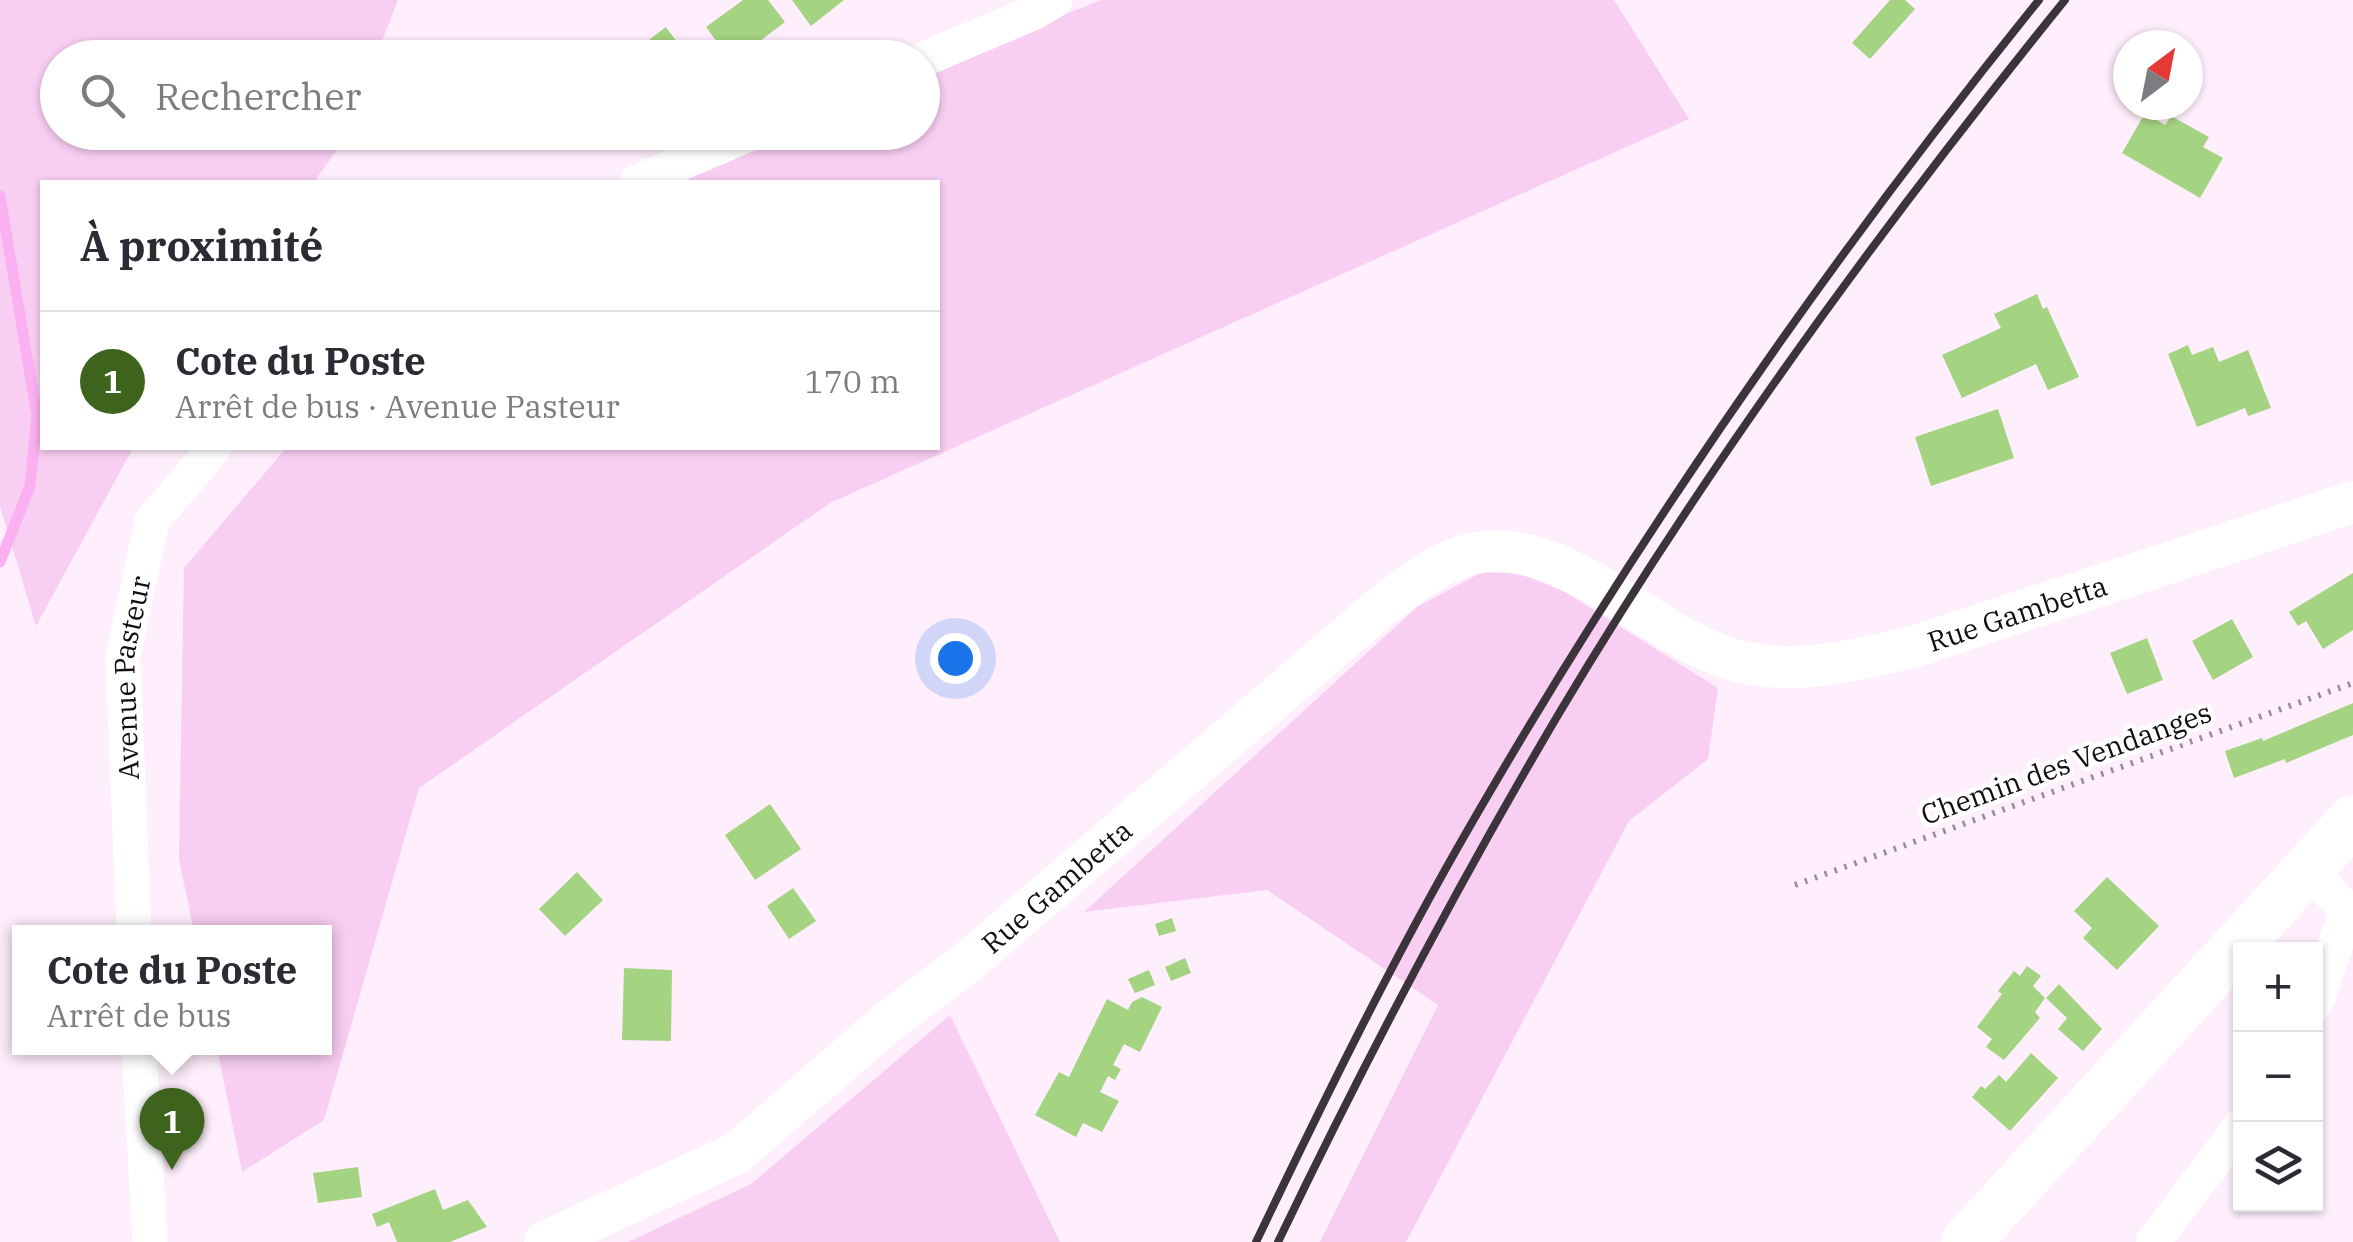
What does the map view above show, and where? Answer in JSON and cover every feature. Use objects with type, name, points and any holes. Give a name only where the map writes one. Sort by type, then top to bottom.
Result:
[{"type":"main road","points":[[1966,1242],[2353,820]]},
{"type":"street","points":[[940,52],[1054,0]]},
{"type":"street","points":[[642,180],[712,150]]},
{"type":"street","name":"Avenue Pasteur","points":[[134,925],[123,656],[152,522],[212,450]]},
{"type":"street","name":"Rue Gambetta","points":[[546,1242],[737,1153],[1366,620],[1416,580],[1457,558],[1483,551],[1534,554],[1560,565],[1676,636],[1745,663],[1780,667],[1864,658],[1916,646],[2353,502]]},
{"type":"street","points":[[2306,867],[2348,911],[2323,983]]},
{"type":"street","points":[[139,1055],[150,1242]]},
{"type":"street","points":[[2153,1242],[2233,1136]]},
{"type":"path","name":"Chemin des Vendanges","points":[[1795,884],[2353,683]]},
{"type":"shaded area","points":[[0,0],[398,0],[383,40],[40,40],[40,150],[337,150],[315,180],[40,180],[40,450],[132,450],[36,626],[0,506]]},
{"type":"shaded area","points":[[1101,0],[1614,0],[1689,119],[830,503],[419,788],[324,1120],[242,1172],[218,1055],[332,1055],[332,925],[193,925],[179,859],[184,568],[284,450],[940,450],[940,180],[643,180],[721,150],[940,150],[940,63]]},
{"type":"shaded area","points":[[1497,564],[1565,592],[1718,688],[1708,759],[1629,821],[1406,1242],[1320,1242],[1438,1005],[1267,890],[1084,912],[1417,607]]},
{"type":"shaded area","points":[[950,1015],[1060,1242],[628,1242],[751,1184]]},
{"type":"building","points":[[743,0],[768,0],[785,22],[762,40],[716,40],[706,27]]},
{"type":"building","points":[[792,0],[844,0],[811,26]]},
{"type":"building","points":[[1890,0],[1905,0],[1915,9],[1870,59],[1852,43]]},
{"type":"building","points":[[666,27],[676,40],[649,40]]},
{"type":"building","points":[[2141,120],[2157,120],[2165,125],[2168,120],[2178,120],[2209,137],[2203,147],[2223,158],[2200,198],[2122,153]]},
{"type":"building","points":[[2037,294],[2043,309],[2047,307],[2079,377],[2048,390],[2036,364],[1962,398],[1942,355],[2001,328],[1994,314]]},
{"type":"building","points":[[2188,345],[2192,355],[2213,347],[2219,362],[2248,350],[2271,408],[2248,416],[2245,408],[2197,427],[2168,354]]},
{"type":"building","points":[[1998,409],[2014,458],[1931,486],[1915,437]]},
{"type":"building","points":[[2353,573],[2353,630],[2323,649],[2306,621],[2298,626],[2289,612]]},
{"type":"building","points":[[2232,619],[2253,657],[2213,680],[2192,641]]},
{"type":"building","points":[[2147,638],[2163,680],[2127,694],[2110,653]]},
{"type":"building","points":[[2353,703],[2353,735],[2286,763],[2285,759],[2234,778],[2225,751],[2262,738],[2263,741]]},
{"type":"building","points":[[770,804],[801,849],[755,880],[725,835]]},
{"type":"building","points":[[577,872],[603,900],[565,936],[539,909]]},
{"type":"building","points":[[2107,877],[2159,926],[2117,970],[2083,938],[2092,928],[2074,911]]},
{"type":"building","points":[[793,888],[816,921],[789,939],[767,906]]},
{"type":"building","points":[[1172,918],[1176,931],[1159,936],[1155,924]]},
{"type":"building","points":[[1185,958],[1191,973],[1171,981],[1165,967]]},
{"type":"building","points":[[2027,966],[2041,976],[2033,986],[2045,998],[2035,1012],[2040,1018],[2004,1060],[1986,1047],[1992,1039],[1977,1027],[2014,971],[2020,976]]},
{"type":"building","points":[[624,968],[672,970],[671,1041],[622,1040]]},
{"type":"building","points":[[1149,970],[1155,985],[1135,993],[1128,979]]},
{"type":"building","points":[[2059,984],[2102,1029],[2083,1051],[2058,1029],[2067,1018],[2046,998]]},
{"type":"building","points":[[1142,997],[1162,1007],[1140,1052],[1124,1044],[1113,1065],[1121,1069],[1115,1080],[1108,1076],[1100,1092],[1119,1101],[1102,1132],[1083,1123],[1076,1137],[1035,1115],[1059,1072],[1069,1077],[1107,999],[1128,1010],[1132,1002]]},
{"type":"building","points":[[2031,1053],[2058,1078],[2010,1131],[1972,1097],[1999,1075],[2006,1082]]},
{"type":"building","points":[[358,1167],[362,1197],[318,1203],[313,1173]]},
{"type":"building","points":[[435,1189],[443,1210],[468,1200],[487,1227],[450,1242],[397,1242],[389,1222],[377,1227],[372,1214]]},
{"type":"waterway","points":[[0,196],[37,416],[30,486],[0,562]]},
{"type":"railway","points":[[1256,1242],[1413,928],[1600,611],[1811,299],[2039,0]]},
{"type":"railway","points":[[1278,1242],[1448,910],[1520,779],[1615,621],[1799,348],[1929,172],[2065,0]]},
{"type":"place","name":"Cote du Poste","points":[[172,1170]]}]
